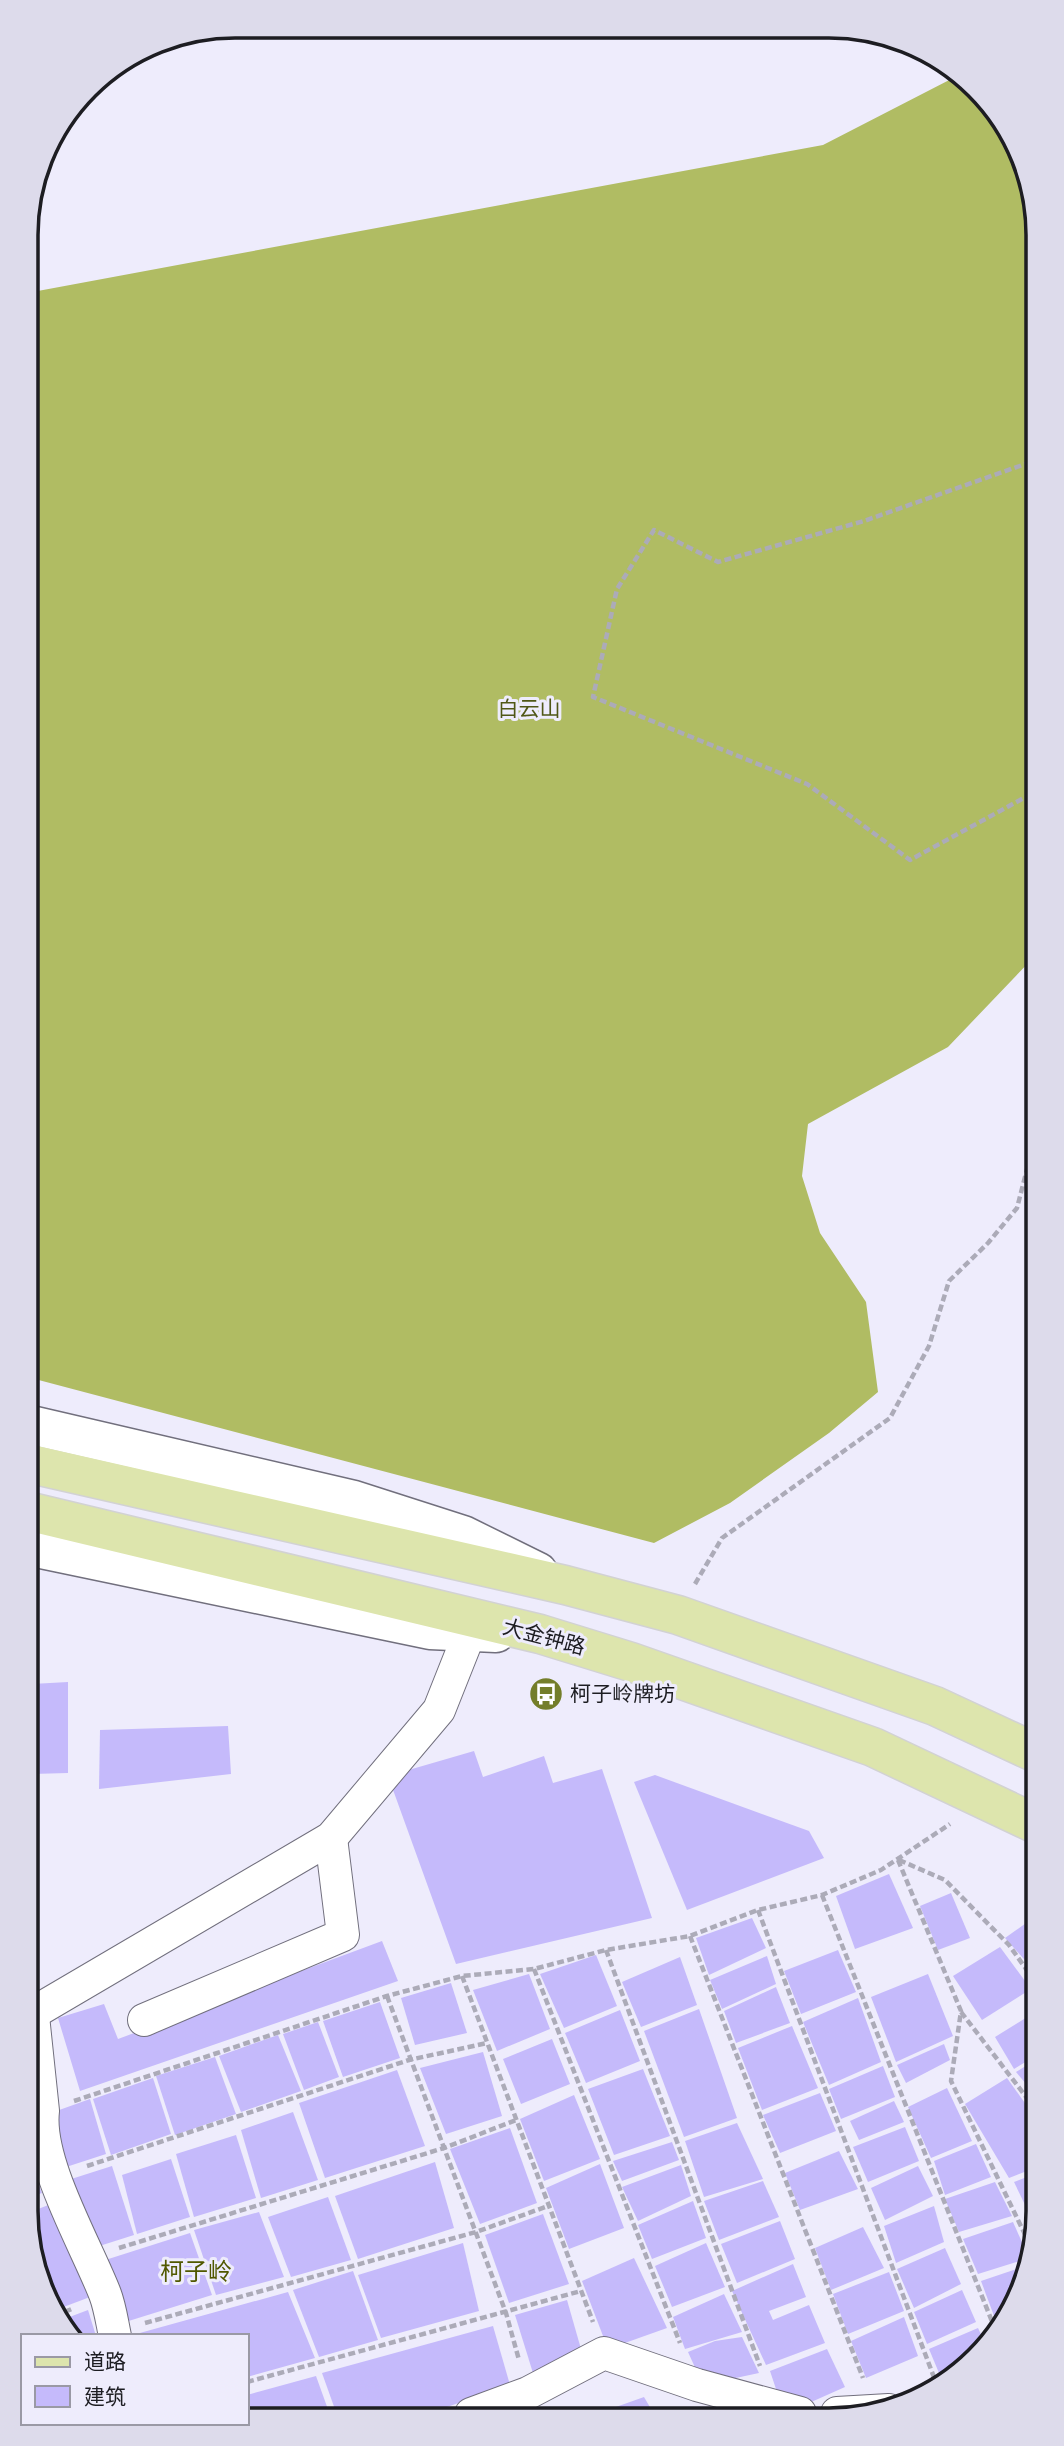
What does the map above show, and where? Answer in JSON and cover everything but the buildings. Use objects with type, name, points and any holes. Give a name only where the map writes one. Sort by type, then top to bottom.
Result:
[{"type":"main road","points":[[38,1466],[565,1586],[678,1615],[935,1706],[1025,1748]]},
{"type":"main road","name":"大金钟路","points":[[38,1514],[540,1634],[631,1662],[873,1747],[1025,1819]]},
{"type":"street","points":[[38,1427],[354,1500],[463,1535],[565,1586]]},
{"type":"street","points":[[38,1548],[430,1630],[540,1634]]},
{"type":"street","points":[[38,2011],[331,1838],[439,1710],[470,1632]]},
{"type":"street","points":[[144,2021],[343,1935],[331,1838]]},
{"type":"street","points":[[38,2063],[43,2111],[41,2126],[56,2176],[106,2296],[114,2334]]},
{"type":"street","points":[[487,2408],[528,2393],[604,2353],[697,2385],[780,2408]]},
{"type":"path","points":[[1026,464],[864,521],[718,562],[654,530],[617,589],[593,697],[807,784],[910,860],[1026,796]]},
{"type":"path","points":[[678,1615],[722,1538],[890,1418],[929,1346],[949,1281],[988,1243],[1017,1208],[1026,1175]]},
{"type":"path","points":[[43,2111],[387,1996],[462,1976],[534,1969],[606,1950],[690,1936],[758,1910],[822,1895],[898,1860],[986,1800]]},
{"type":"path","points":[[898,1860],[945,1880],[1009,1945],[1025,1967]]},
{"type":"path","points":[[898,1860],[961,2011],[1025,2095]]},
{"type":"path","points":[[822,1895],[992,2320]]},
{"type":"path","points":[[758,1910],[933,2377]]},
{"type":"path","points":[[690,1936],[876,2402]]},
{"type":"path","points":[[606,1950],[786,2408]]},
{"type":"path","points":[[534,1969],[697,2385]]},
{"type":"path","points":[[462,1976],[604,2353]]},
{"type":"path","points":[[387,1996],[506,2313],[528,2393]]},
{"type":"path","points":[[961,2011],[951,2081],[1024,2232]]},
{"type":"path","points":[[56,2176],[409,2060],[488,2043]]},
{"type":"path","points":[[89,2257],[444,2148],[516,2120]]},
{"type":"path","points":[[114,2334],[476,2232],[548,2206]]},
{"type":"path","points":[[248,2382],[581,2291]]},
{"type":"green space","name":"白云山","points":[[949,80],[968,96],[999,137],[1019,185],[1026,236],[1026,966],[948,1047],[808,1124],[802,1176],[820,1233],[866,1302],[878,1392],[829,1433],[730,1503],[654,1543],[38,1380],[39,291],[823,145]]},
{"type":"place","name":"柯子岭牌坊","points":[[546,1694]]},
{"type":"district","name":"柯子岭","points":[[196,2272]]}]
